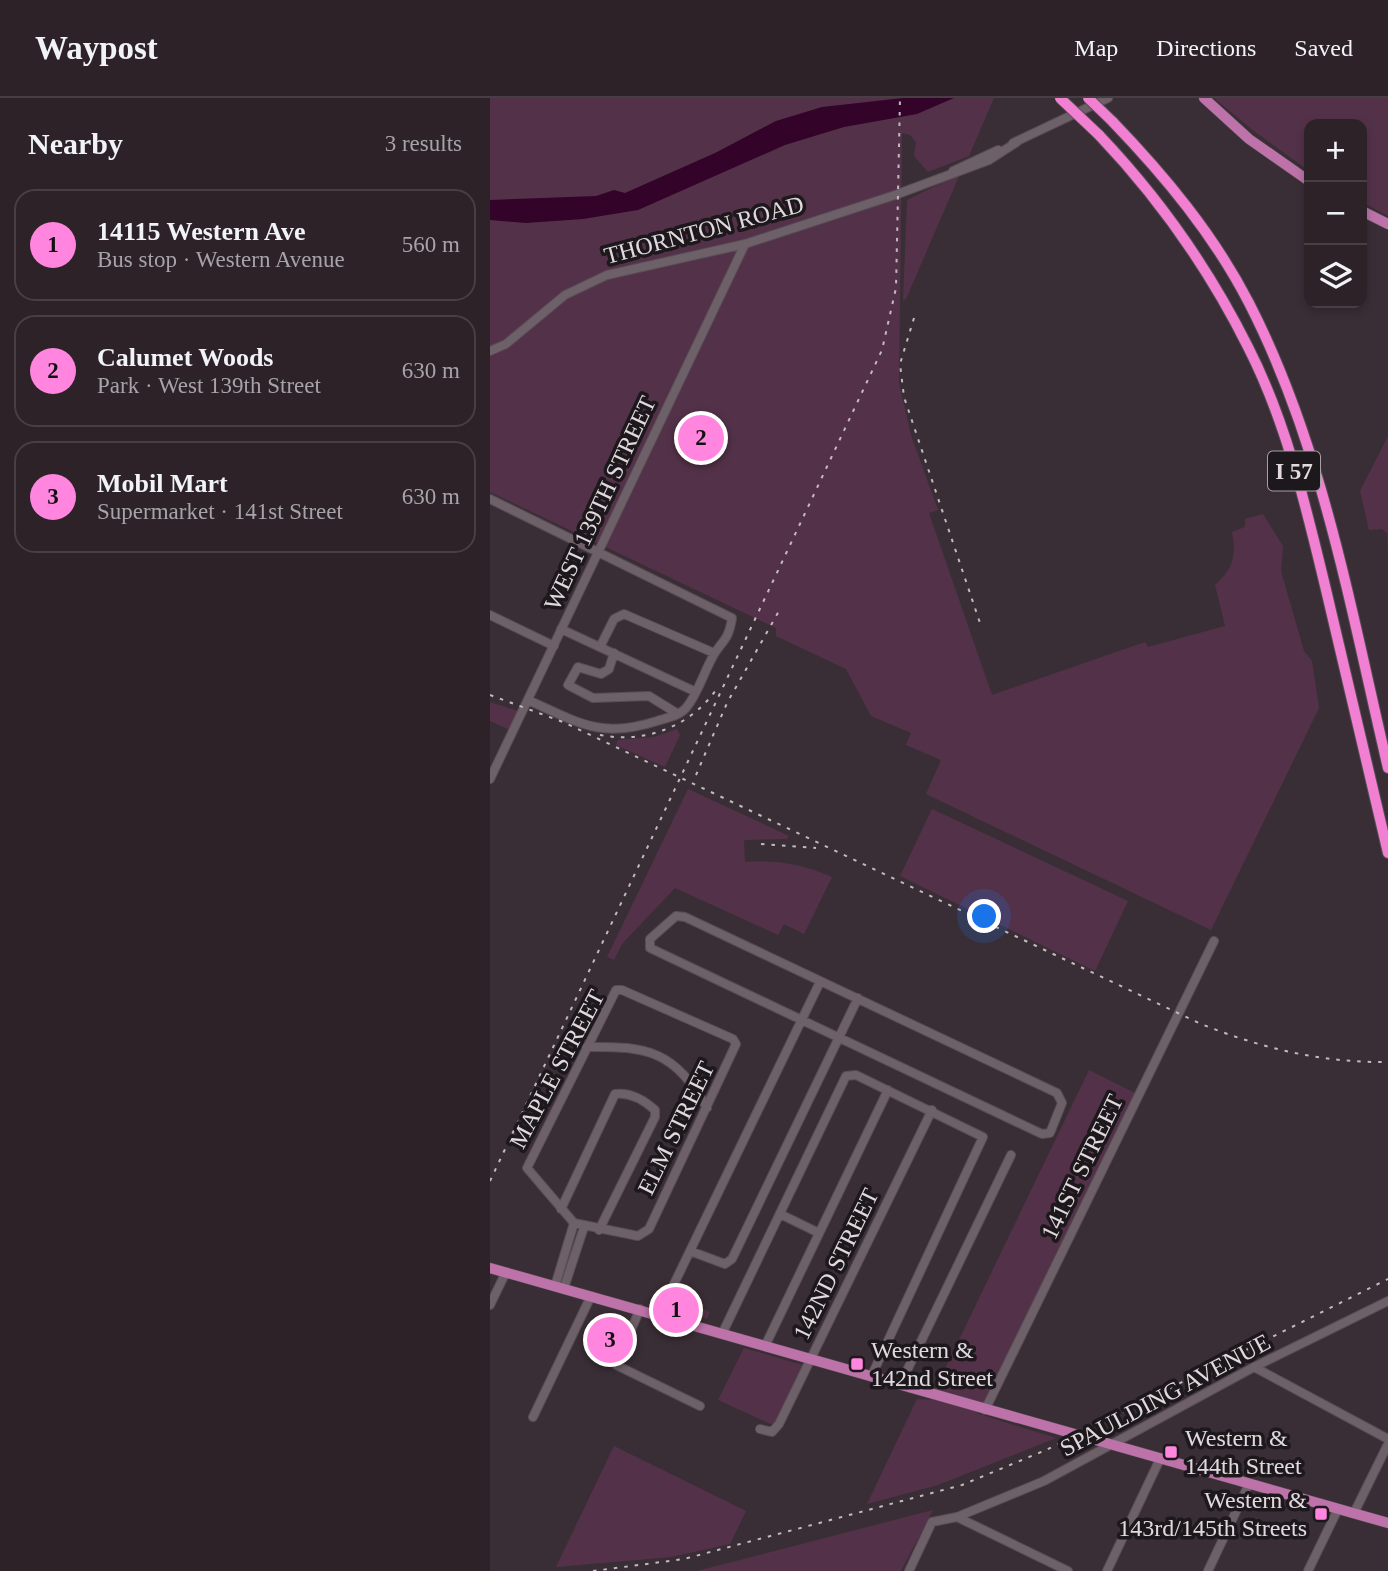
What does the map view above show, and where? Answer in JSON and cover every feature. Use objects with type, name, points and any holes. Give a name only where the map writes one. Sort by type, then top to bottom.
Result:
[{"type":"highway","name":"I 57","points":[[1060,98],[1143,183],[1182,234],[1224,303],[1265,385],[1280,423],[1318,559],[1388,853]]},
{"type":"highway","name":"I 57","points":[[1088,98],[1168,182],[1224,260],[1248,302],[1291,396],[1304,430],[1340,564],[1388,768]]},
{"type":"main road","points":[[1207,100],[1249,139],[1304,178]]},
{"type":"main road","points":[[1367,214],[1388,224]]},
{"type":"main road","points":[[490,1268],[1388,1523]]},
{"type":"street","name":"THORNTON ROAD","points":[[490,351],[506,344],[581,285],[607,275],[744,244],[895,195],[944,176],[1108,98]]},
{"type":"street","name":"WEST 139TH STREET","points":[[490,779],[744,244]]},
{"type":"street","points":[[490,499],[732,618],[729,637],[714,653],[696,692],[685,709],[678,714],[628,730],[614,730],[569,718],[528,700]]},
{"type":"street","points":[[600,647],[614,619],[624,614],[714,653]]},
{"type":"street","points":[[490,615],[554,646]]},
{"type":"street","points":[[561,629],[696,692]]},
{"type":"street","points":[[614,653],[609,669],[601,674],[578,667],[568,685],[593,698],[649,696],[678,714]]},
{"type":"street","points":[[676,916],[685,917],[858,998],[1057,1093],[1062,1103],[1049,1133],[1042,1134],[650,948],[650,939],[676,916]]},
{"type":"street","name":"141ST STREET","points":[[985,1410],[1214,941]]},
{"type":"street","points":[[659,1315],[820,982]]},
{"type":"street","name":"MAPLE STREET","points":[[561,1209],[527,1168],[616,990],[622,990],[733,1039],[736,1044]]},
{"type":"street","points":[[690,1251],[725,1265],[732,1259],[858,998]]},
{"type":"street","name":"ELM STREET","points":[[599,1230],[638,1236],[649,1229],[736,1044]]},
{"type":"street","points":[[586,1047],[634,1046],[678,1066],[691,1079],[707,1108]]},
{"type":"street","points":[[722,1334],[846,1076],[856,1075],[981,1134],[983,1141],[871,1377]]},
{"type":"street","points":[[765,1346],[888,1090]]},
{"type":"street","points":[[615,1094],[630,1095],[646,1102],[655,1110],[655,1117],[599,1230],[574,1223],[561,1209],[615,1094]]},
{"type":"street","name":"142ND STREET","points":[[760,1429],[772,1432],[811,1360],[932,1111]]},
{"type":"street","points":[[900,1385],[1011,1155]]},
{"type":"street","points":[[780,1214],[819,1233]]},
{"type":"street","points":[[560,1287],[574,1223]]},
{"type":"street","points":[[560,1287],[584,1227]]},
{"type":"street","points":[[490,1305],[506,1272]]},
{"type":"street","points":[[533,1417],[591,1296]]},
{"type":"street","name":"SPAULDING AVENUE","points":[[909,1571],[932,1522],[957,1517],[1044,1481],[1254,1367],[1388,1301]]},
{"type":"street","points":[[640,1309],[616,1365],[700,1406]]},
{"type":"street","points":[[1254,1367],[1388,1439]]},
{"type":"street","points":[[1354,1513],[1388,1444]]},
{"type":"street","points":[[1107,1571],[1160,1459]]},
{"type":"street","points":[[1208,1571],[1249,1483]]},
{"type":"street","points":[[1308,1571],[1338,1509]]},
{"type":"street","points":[[957,1517],[1068,1571]]},
{"type":"shaded area","points":[[490,98],[903,98],[903,115],[949,98],[994,98],[969,156],[928,172],[914,156],[916,142],[910,135],[902,133],[899,383],[911,435],[938,510],[929,513],[992,695],[1145,642],[1148,647],[1225,626],[1215,585],[1226,574],[1232,562],[1232,532],[1245,527],[1245,519],[1263,514],[1283,546],[1281,571],[1304,651],[1312,661],[1319,708],[1211,930],[926,794],[941,760],[906,745],[911,733],[871,716],[846,669],[776,636],[776,628],[490,492]]},
{"type":"shaded area","points":[[903,98],[954,98],[917,114],[844,127],[785,145],[638,210],[583,219],[526,223],[490,220],[490,200],[596,196],[614,190],[625,193],[715,153],[776,121],[822,107]]},
{"type":"shaded area","points":[[1214,98],[1388,98],[1388,216],[1367,205],[1367,119],[1304,119],[1304,167]]},
{"type":"shaded area","points":[[960,174],[906,299],[903,301],[907,200]]},
{"type":"shaded area","points":[[1388,436],[1388,551],[1387,533],[1382,529],[1369,530],[1360,491]]},
{"type":"shaded area","points":[[490,702],[518,711],[510,730],[490,721]]},
{"type":"shaded area","points":[[677,729],[680,735],[665,767],[616,745],[618,740],[654,737]]},
{"type":"shaded area","points":[[688,789],[789,836],[787,839],[744,840],[745,862],[790,864],[832,877],[804,934],[784,924],[778,935],[675,888],[622,944],[614,960],[607,957]]},
{"type":"shaded area","points":[[932,809],[1128,901],[1095,971],[900,876]]},
{"type":"shaded area","points":[[1089,1070],[1139,1095],[985,1410],[976,1413],[1056,1438],[938,1485],[867,1504],[917,1399],[930,1400]]},
{"type":"shaded area","points":[[685,1301],[710,1312],[707,1319],[680,1312]]},
{"type":"shaded area","points":[[744,1348],[803,1365],[773,1425],[718,1400]]},
{"type":"shaded area","points":[[614,1446],[746,1511],[730,1544],[671,1557],[556,1567]]},
{"type":"shaded area","points":[[933,1510],[901,1571],[697,1571]]},
{"type":"railway","points":[[490,1181],[882,350],[896,288],[900,98]]},
{"type":"railway","points":[[914,318],[900,364],[904,397],[980,623]]},
{"type":"railway","points":[[696,775],[727,703],[779,611]]},
{"type":"railway","points":[[600,735],[634,737],[666,729],[695,712],[718,687]]},
{"type":"railway","points":[[490,695],[563,722],[1201,1024],[1269,1047],[1316,1057],[1388,1062]]},
{"type":"railway","points":[[761,844],[816,848]]},
{"type":"railway","points":[[593,1571],[684,1559],[962,1485],[1046,1450],[1388,1279]]},
{"type":"place","name":"Calumet Woods","points":[[701,438]]},
{"type":"place","name":"14115 Western Ave","points":[[676,1310]]},
{"type":"place","name":"Mobil Mart","points":[[610,1340]]},
{"type":"place","name":"Western & 142nd Street","points":[[857,1364]]},
{"type":"place","name":"Western & 144th Street","points":[[1171,1452]]},
{"type":"place","name":"Western & 143rd/145th Streets","points":[[1321,1514]]}]
